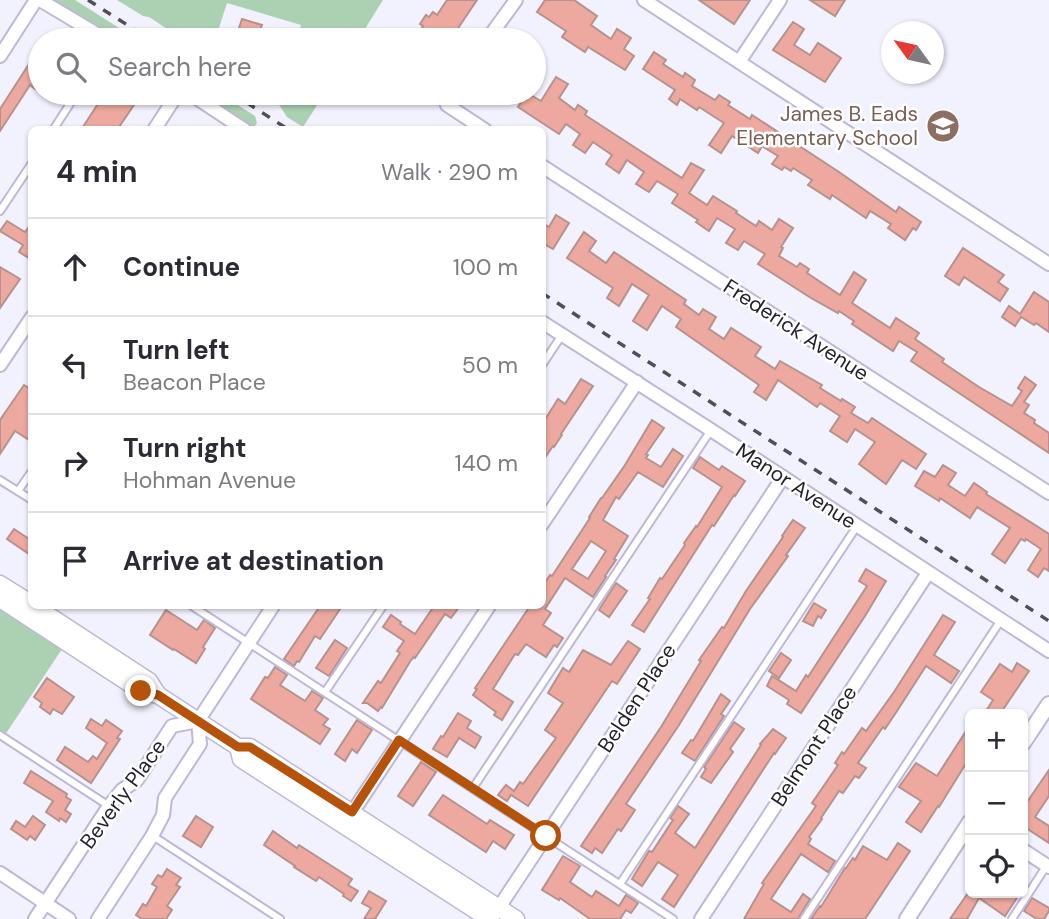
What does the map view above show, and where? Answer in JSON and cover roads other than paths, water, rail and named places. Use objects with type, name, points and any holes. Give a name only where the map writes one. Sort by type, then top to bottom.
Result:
[{"type":"main road","points":[[0,584],[28,603]]},
{"type":"main road","points":[[0,599],[28,607]]},
{"type":"main road","points":[[38,610],[141,691],[158,695],[238,747],[242,759],[348,819],[493,915],[516,919]]},
{"type":"street","points":[[0,56],[38,0],[86,28]]},
{"type":"street","points":[[496,28],[516,0]]},
{"type":"street","points":[[644,0],[1049,264]]},
{"type":"street","points":[[739,62],[779,0]]},
{"type":"street","points":[[157,126],[170,105]]},
{"type":"street","points":[[207,105],[239,126]]},
{"type":"street","points":[[457,105],[480,126]]},
{"type":"street","name":"Frederick Avenue","points":[[546,169],[1049,493]]},
{"type":"street","points":[[0,365],[28,323]]},
{"type":"street","name":"Manor Avenue","points":[[546,325],[1049,651]]},
{"type":"street","points":[[546,518],[636,382]]},
{"type":"street","name":"Belden Place","points":[[493,915],[783,477]]},
{"type":"street","name":"Belmont Place","points":[[701,919],[928,573]]},
{"type":"street","name":"Beverly Place","points":[[98,919],[152,836],[163,816],[166,798],[200,744],[198,720],[271,609]]},
{"type":"street","points":[[348,819],[487,609]]},
{"type":"street","points":[[1028,736],[1049,704]]},
{"type":"street","name":"Beverly Place","points":[[36,919],[109,806],[122,790],[137,779],[172,726],[198,720]]},
{"type":"street","points":[[906,919],[965,830]]},
{"type":"street","points":[[1028,852],[1048,865]]},
{"type":"street","points":[[0,873],[69,919]]},
{"type":"lane","points":[[56,126],[69,105]]},
{"type":"lane","points":[[0,211],[28,169]]},
{"type":"lane","points":[[546,359],[562,335]]},
{"type":"lane","points":[[473,788],[710,430]]},
{"type":"lane","points":[[18,491],[28,477]]},
{"type":"lane","points":[[0,480],[28,497]]},
{"type":"lane","points":[[620,884],[857,526]]},
{"type":"lane","points":[[197,609],[673,919]]},
{"type":"lane","points":[[325,692],[381,609]]},
{"type":"lane","points":[[804,919],[1001,620]]},
{"type":"lane","points":[[0,735],[109,806]]},
{"type":"lane","points":[[152,836],[280,919]]},
{"type":"lane","points":[[1012,919],[1048,865]]},
{"type":"railway","points":[[88,0],[132,28]]},
{"type":"railway","points":[[250,105],[283,126]]},
{"type":"railway","points":[[546,296],[1049,621]]},
{"type":"place","name":"James B. Eads Elementary School","points":[[943,126]]}]
